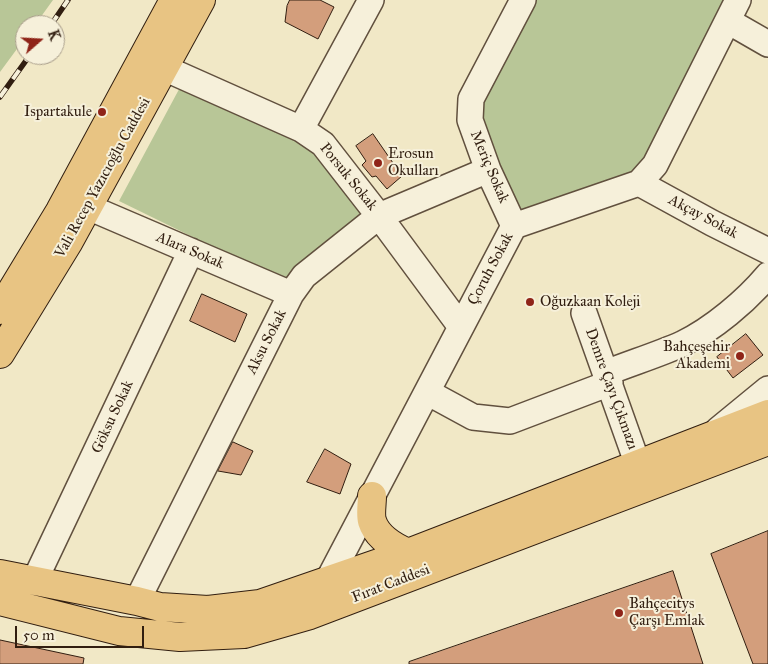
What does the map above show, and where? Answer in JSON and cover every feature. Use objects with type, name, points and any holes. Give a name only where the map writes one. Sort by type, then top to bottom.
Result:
[{"type":"main road","name":"Vali Recep Yazıcıoğlu Caddesi","points":[[0,310],[60,211],[174,0]]},
{"type":"main road","name":"Vali Recep Yazıcıoğlu Caddesi","points":[[0,354],[88,207],[201,0]]},
{"type":"main road","name":"Fırat Caddesi","points":[[0,574],[160,607],[208,610],[260,604],[408,553],[768,414]]},
{"type":"main road","name":"Fırat Caddesi","points":[[0,601],[119,631],[180,637],[244,634],[310,614],[768,441]]},
{"type":"main road","points":[[372,496],[372,521],[379,534],[388,542],[408,553]]},
{"type":"street","points":[[300,129],[371,0]]},
{"type":"street","name":"Meriç Sokak","points":[[514,226],[488,170],[470,120],[471,99],[523,0]]},
{"type":"street","points":[[733,11],[768,44]]},
{"type":"street","name":"Çoruh Sokak","points":[[310,614],[514,226],[639,182],[655,165],[733,11]]},
{"type":"street","name":"Porsuk Sokak","points":[[164,68],[300,129],[323,144],[461,327]]},
{"type":"street","name":"Aksu Sokak","points":[[137,601],[291,294],[304,276],[379,216],[488,170]]},
{"type":"street","name":"Akçay Sokak","points":[[639,182],[768,251]]},
{"type":"street","name":"Alara Sokak","points":[[88,207],[291,294]]},
{"type":"street","name":"Göksu Sokak","points":[[34,582],[191,251]]},
{"type":"street","points":[[427,392],[473,417],[510,421],[683,343],[707,329],[750,295],[768,275]]},
{"type":"street","name":"Demre Çayı Çıkmazı","points":[[584,312],[638,465]]},
{"type":"street","points":[[708,437],[768,388]]},
{"type":"green space","points":[[0,0],[53,0],[42,15],[15,15],[15,52],[0,72]]},
{"type":"green space","points":[[532,0],[727,0],[651,156],[631,177],[523,215],[477,125],[481,101]]},
{"type":"green space","points":[[184,80],[320,147],[370,215],[293,286],[119,201]]},
{"type":"building","points":[[290,0],[320,0],[334,7],[318,39],[285,22],[287,6]]},
{"type":"building","name":"Erosun Okulları","points":[[373,134],[402,176],[387,189],[376,176],[372,177],[362,165],[366,161],[356,146]]},
{"type":"building","points":[[202,294],[247,314],[235,342],[190,321]]},
{"type":"building","name":"Bahçeşehir Akademi","points":[[746,334],[763,355],[733,378],[717,357]]},
{"type":"building","points":[[233,442],[253,451],[241,475],[218,471]]},
{"type":"building","points":[[325,449],[351,464],[340,494],[307,482]]},
{"type":"building","points":[[768,531],[768,664],[753,664],[711,554]]},
{"type":"building","name":"Bahçecitys Çarşı Emlak","points":[[673,571],[703,664],[409,664],[409,662]]},
{"type":"building","points":[[0,640],[84,658],[83,664],[0,664]]},
{"type":"railway","points":[[58,15],[68,0]]},
{"type":"railway","points":[[0,97],[23,65]]},
{"type":"place","name":"Ispartakule","points":[[102,112]]},
{"type":"place","name":"Erosun Okulları","points":[[378,163]]},
{"type":"place","name":"Oğuzkaan Koleji","points":[[530,302]]},
{"type":"place","name":"Bahçeşehir Akademi","points":[[740,356]]},
{"type":"place","name":"Bahçecitys Çarşı Emlak","points":[[619,613]]}]
